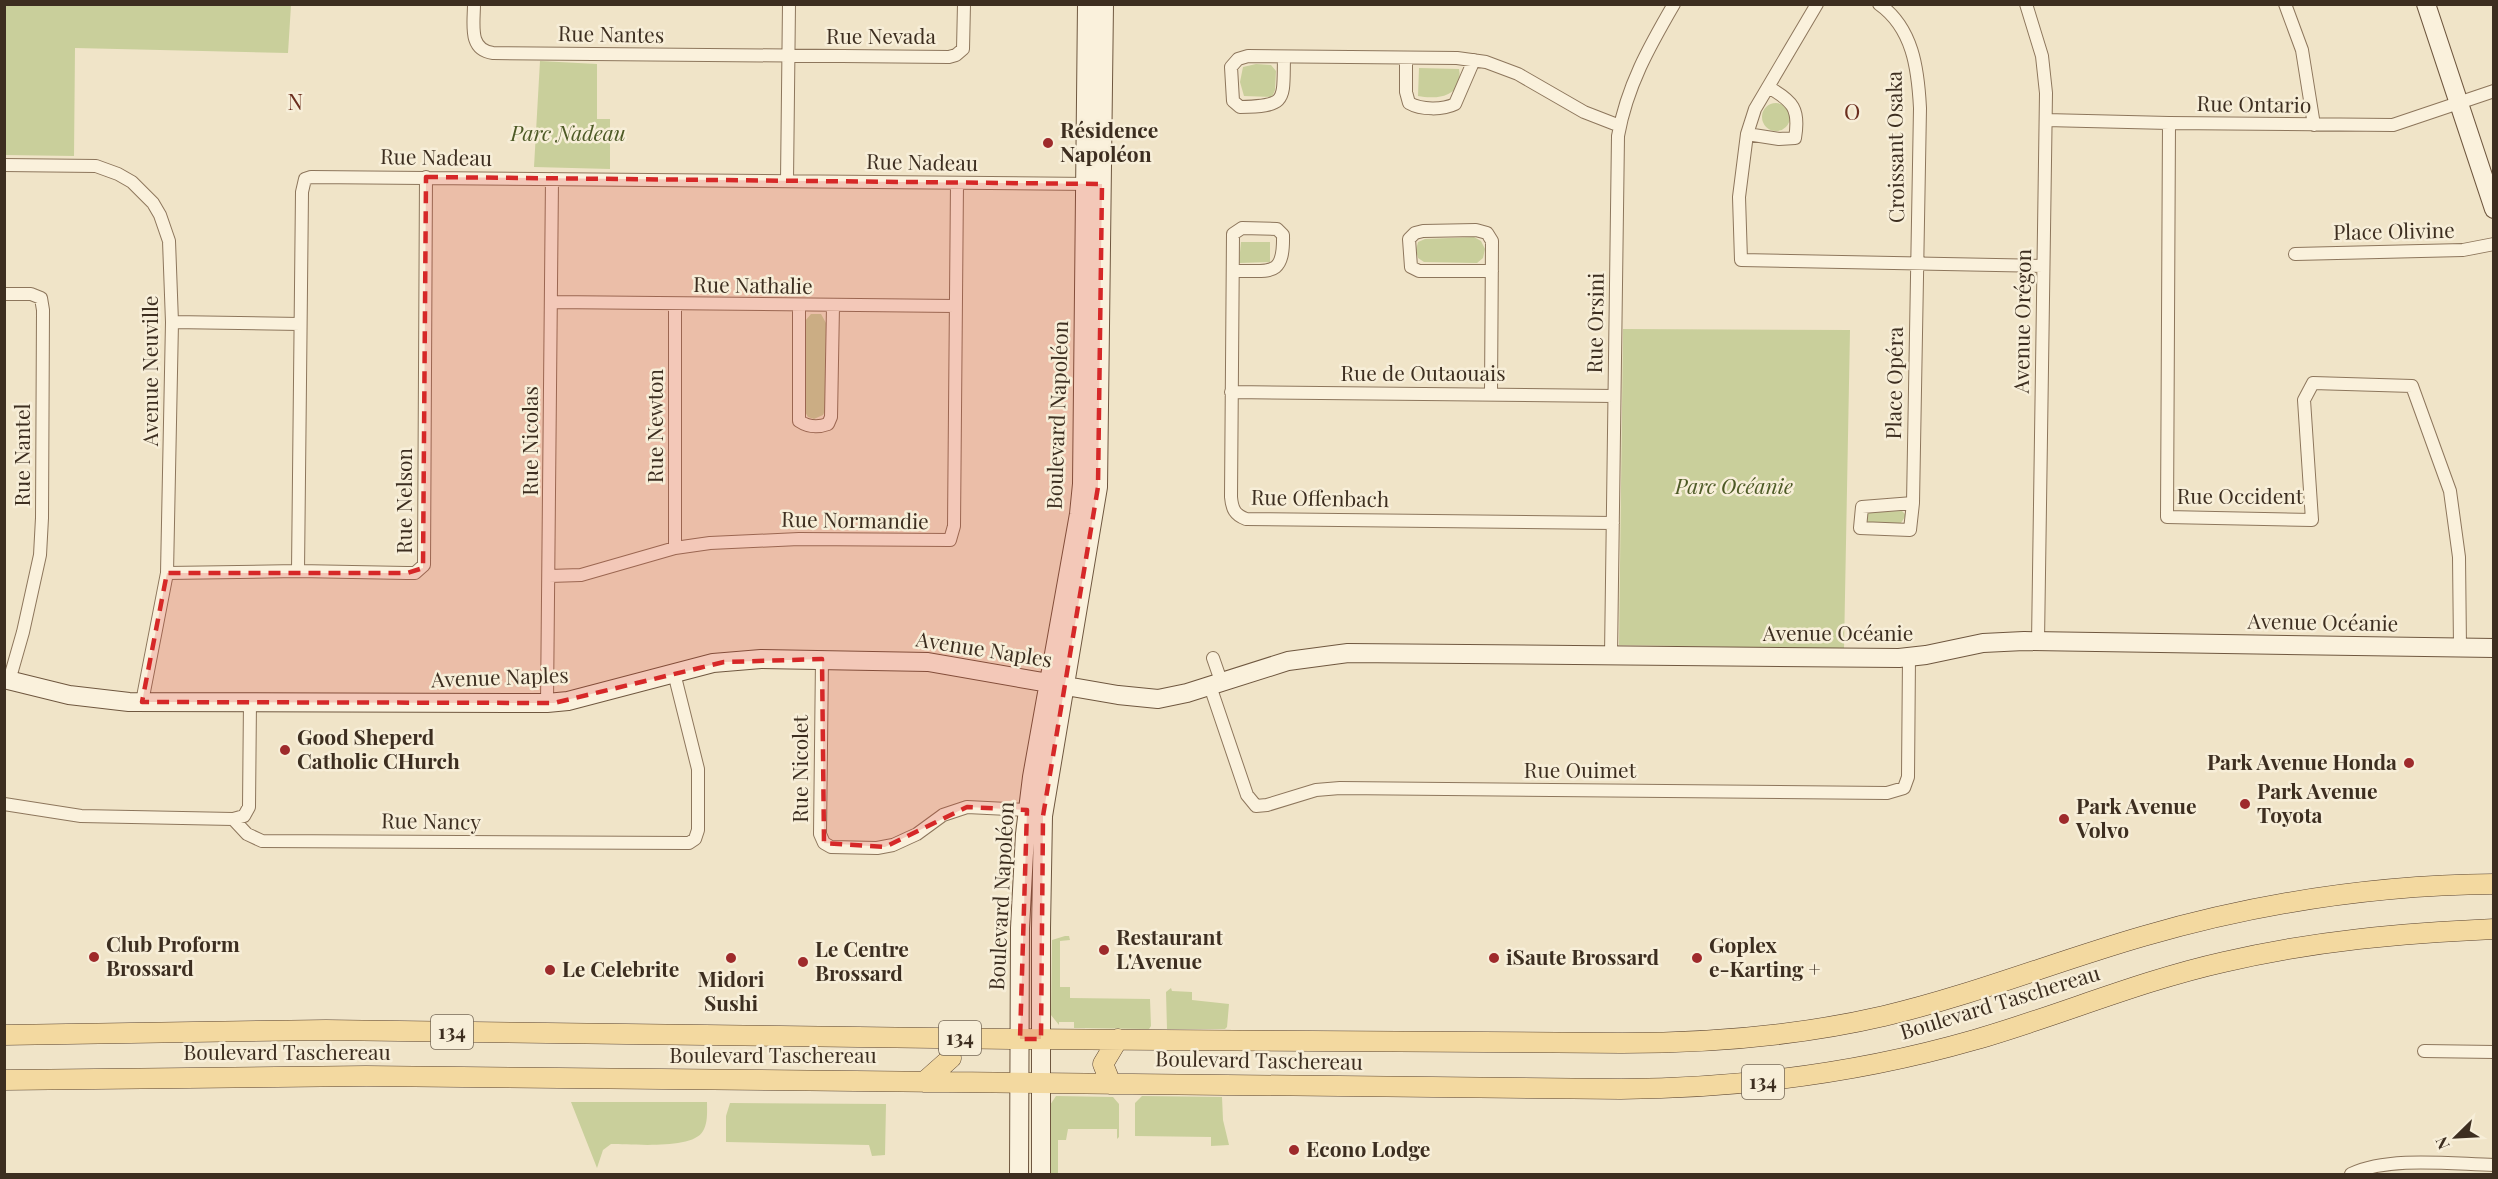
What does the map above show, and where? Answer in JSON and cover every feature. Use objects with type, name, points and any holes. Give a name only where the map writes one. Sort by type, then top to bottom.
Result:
[{"type":"main road","name":"Boulevard Taschereau","points":[[4,1035],[327,1030],[1020,1039],[1639,1043],[1759,1036],[1868,1020],[1941,1002],[2145,936],[2248,910],[2379,890],[2493,884]]},
{"type":"main road","name":"Boulevard Taschereau","points":[[4,1080],[324,1076],[1621,1089],[1701,1087],[1766,1082],[1862,1067],[1953,1046],[2140,985],[2242,958],[2365,938],[2493,929]]},
{"type":"main road","points":[[924,1082],[951,1058],[947,1038]]},
{"type":"main road","points":[[1111,1084],[1103,1064],[1118,1039]]},
{"type":"street","name":"Rue Nantes","points":[[474,4],[475,39],[478,47],[484,52],[789,56]]},
{"type":"street","points":[[787,180],[789,4]]},
{"type":"street","name":"Rue Nevada","points":[[789,56],[956,56],[963,49],[964,4]]},
{"type":"street","name":"Boulevard Napoléon","points":[[1087,4],[1094,184]]},
{"type":"street","name":"Boulevard Napoléon","points":[[1041,1174],[1043,816],[1082,484],[1104,4]]},
{"type":"street","name":"Rue Orsini","points":[[1611,655],[1617,164],[1620,126],[1635,74],[1674,4]]},
{"type":"street","points":[[1817,4],[1755,109],[1747,134],[1738,197],[1741,260],[2043,266]]},
{"type":"street","name":"Croissant Osaka","points":[[1879,4],[1892,14],[1908,40],[1918,73],[1917,264]]},
{"type":"street","name":"Avenue Orégon","points":[[2026,4],[2042,56],[2046,120],[2038,642]]},
{"type":"street","points":[[2285,4],[2302,50],[2314,125]]},
{"type":"street","points":[[2426,4],[2493,209]]},
{"type":"street","points":[[1284,57],[1283,95],[1276,104],[1266,107],[1240,107],[1233,101],[1231,67],[1238,59],[1248,56],[1457,58],[1486,62],[1518,74],[1584,112],[1620,126]]},
{"type":"street","points":[[1406,58],[1406,92],[1409,103],[1416,107],[1448,108],[1455,104],[1474,60]]},
{"type":"street","points":[[1747,134],[1779,139],[1794,138],[1796,112],[1787,97],[1768,87]]},
{"type":"street","name":"Rue Ontario","points":[[2046,120],[2393,125],[2493,91]]},
{"type":"street","name":"Rue Occident","points":[[2169,123],[2167,517],[2312,520],[2304,400],[2313,383],[2412,386],[2450,491],[2460,565],[2460,647]]},
{"type":"street","name":"Avenue Neuville","points":[[4,165],[96,166],[118,174],[143,193],[160,215],[169,241],[172,322],[167,573],[142,702]]},
{"type":"street","name":"Rue Nadeau","points":[[298,571],[302,192],[305,180],[311,177],[1094,184]]},
{"type":"street","name":"Rue Nelson","points":[[167,573],[298,571],[415,573],[424,565],[426,177]]},
{"type":"street","name":"Rue Nicolas","points":[[547,703],[552,179]]},
{"type":"street","name":"Rue Normandie","points":[[549,576],[595,572],[675,548],[759,540],[950,540],[954,526],[957,183]]},
{"type":"street","name":"Rue Offenbach","points":[[1233,271],[1271,270],[1281,264],[1284,254],[1283,235],[1277,229],[1265,228],[1242,228],[1233,234],[1232,507],[1237,516],[1246,519],[1613,523]]},
{"type":"street","points":[[1491,271],[1419,271],[1411,267],[1408,239],[1415,233],[1423,231],[1476,230],[1487,233],[1492,241],[1491,393]]},
{"type":"street","name":"Place Olivine","points":[[2295,254],[2463,250],[2493,244]]},
{"type":"street","name":"Place Opéra","points":[[1913,503],[1917,264]]},
{"type":"street","name":"Rue Nantel","points":[[4,294],[32,294],[41,298],[44,310],[40,555],[23,632],[7,680]]},
{"type":"street","name":"Rue Nathalie","points":[[551,303],[955,306]]},
{"type":"street","name":"Rue Newton","points":[[675,304],[675,548]]},
{"type":"street","points":[[799,306],[799,421],[806,426],[820,426],[828,424],[831,417],[833,306]]},
{"type":"street","points":[[172,322],[300,324]]},
{"type":"street","name":"Rue de Outaouais","points":[[1231,392],[1614,396]]},
{"type":"street","name":"Avenue Océanie","points":[[1057,684],[1132,698],[1158,699],[1174,697],[1287,661],[1341,654],[1909,657],[1983,643],[2038,642],[2493,648]]},
{"type":"street","name":"Rue Ouimet","points":[[1215,684],[1247,795],[1256,806],[1267,806],[1316,790],[1340,788],[1887,793],[1904,788],[1908,777],[1909,657]]},
{"type":"street","points":[[1213,658],[1215,684]]},
{"type":"street","name":"Avenue Naples","points":[[7,680],[69,695],[142,702],[547,703],[568,701],[674,673],[735,660],[822,659],[928,662],[1057,684]]},
{"type":"street","name":"Rue Nicolet","points":[[822,659],[820,834],[824,843],[831,847],[885,847],[908,839],[943,815],[967,807],[1027,810]]},
{"type":"street","name":"Rue Nancy","points":[[233,819],[247,834],[262,840],[688,843],[695,839],[698,830],[699,769],[674,673]]},
{"type":"street","name":"Boulevard Napoléon","points":[[1019,1174],[1020,928],[1027,810],[1057,684]]},
{"type":"street","points":[[4,804],[81,816],[233,819],[244,816],[249,807],[250,701]]},
{"type":"street","points":[[1020,928],[1041,928]]},
{"type":"street","points":[[2424,1051],[2493,1052]]},
{"type":"street","points":[[2351,1174],[2381,1165],[2472,1170],[2493,1165]]},
{"type":"highlighted area","points":[[426,177],[1102,184],[1098,487],[1043,816],[1041,1039],[1020,1039],[1027,810],[967,807],[885,847],[824,843],[822,659],[724,662],[554,703],[142,702],[167,573],[407,573],[423,568]]},
{"type":"green space","points":[[4,5],[291,5],[288,53],[75,48],[74,156],[5,155]]},
{"type":"green space","name":"Parc Nadeau","points":[[540,61],[597,64],[597,119],[610,119],[610,169],[534,167]]},
{"type":"green space","points":[[1256,64],[1271,65],[1276,71],[1275,90],[1272,97],[1244,96],[1240,82],[1243,67]]},
{"type":"green space","points":[[1419,68],[1459,69],[1458,85],[1448,94],[1441,96],[1418,96]]},
{"type":"green space","points":[[1776,103],[1786,107],[1790,117],[1786,127],[1776,131],[1766,127],[1762,117],[1766,107]]},
{"type":"green space","points":[[1474,237],[1481,241],[1485,249],[1483,258],[1477,263],[1424,262],[1418,258],[1416,250],[1418,242],[1425,239]]},
{"type":"green space","points":[[1241,242],[1270,242],[1270,262],[1239,263]]},
{"type":"green space","points":[[811,314],[821,314],[826,323],[825,411],[823,415],[814,419],[808,417],[804,410],[805,321]]},
{"type":"green space","name":"Parc Océanie","points":[[1623,329],[1850,330],[1844,649],[1619,645]]},
{"type":"green space","points":[[1902,511],[1906,515],[1901,523],[1869,523],[1865,518],[1868,512]]},
{"type":"green space","points":[[1069,936],[1070,940],[1060,941],[1060,987],[1070,987],[1070,998],[1150,999],[1151,1026],[1149,1029],[1074,1028],[1074,1022],[1059,1022],[1059,1025],[1051,1015],[1052,940]]},
{"type":"green space","points":[[1171,988],[1172,991],[1192,992],[1192,1000],[1229,1004],[1227,1027],[1225,1029],[1167,1029],[1166,992]]},
{"type":"green space","points":[[1056,1096],[1113,1097],[1119,1104],[1119,1137],[1117,1139],[1117,1129],[1068,1129],[1066,1140],[1058,1140],[1058,1174],[1048,1174],[1050,1105]]},
{"type":"green space","points":[[1142,1096],[1222,1097],[1223,1120],[1229,1145],[1211,1146],[1211,1137],[1135,1136],[1135,1103]]},
{"type":"green space","points":[[571,1102],[707,1102],[705,1128],[697,1137],[687,1141],[661,1145],[611,1144],[603,1150],[597,1168]]},
{"type":"green space","points":[[730,1103],[886,1104],[885,1155],[872,1156],[869,1145],[726,1142],[726,1116]]},
{"type":"place","name":"Résidence Napoléon","points":[[1048,143]]},
{"type":"place","name":"Good Sheperd Catholic CHurch","points":[[285,750]]},
{"type":"place","name":"Park Avenue Honda","points":[[2409,763]]},
{"type":"place","name":"Park Avenue Toyota","points":[[2245,804]]},
{"type":"place","name":"Park Avenue Volvo","points":[[2064,819]]},
{"type":"place","name":"Restaurant L'Avenue","points":[[1104,950]]},
{"type":"place","name":"Club Proform Brossard","points":[[94,957]]},
{"type":"place","name":"Midori Sushi","points":[[731,958]]},
{"type":"place","name":"iSaute Brossard","points":[[1494,958]]},
{"type":"place","name":"Goplex e-Karting +","points":[[1697,958]]},
{"type":"place","name":"Le Centre Brossard","points":[[803,962]]},
{"type":"place","name":"Le Celebrite","points":[[550,970]]},
{"type":"place","name":"Econo Lodge","points":[[1294,1150]]},
{"type":"district","name":"N","points":[[296,102]]},
{"type":"district","name":"O","points":[[1853,112]]}]
